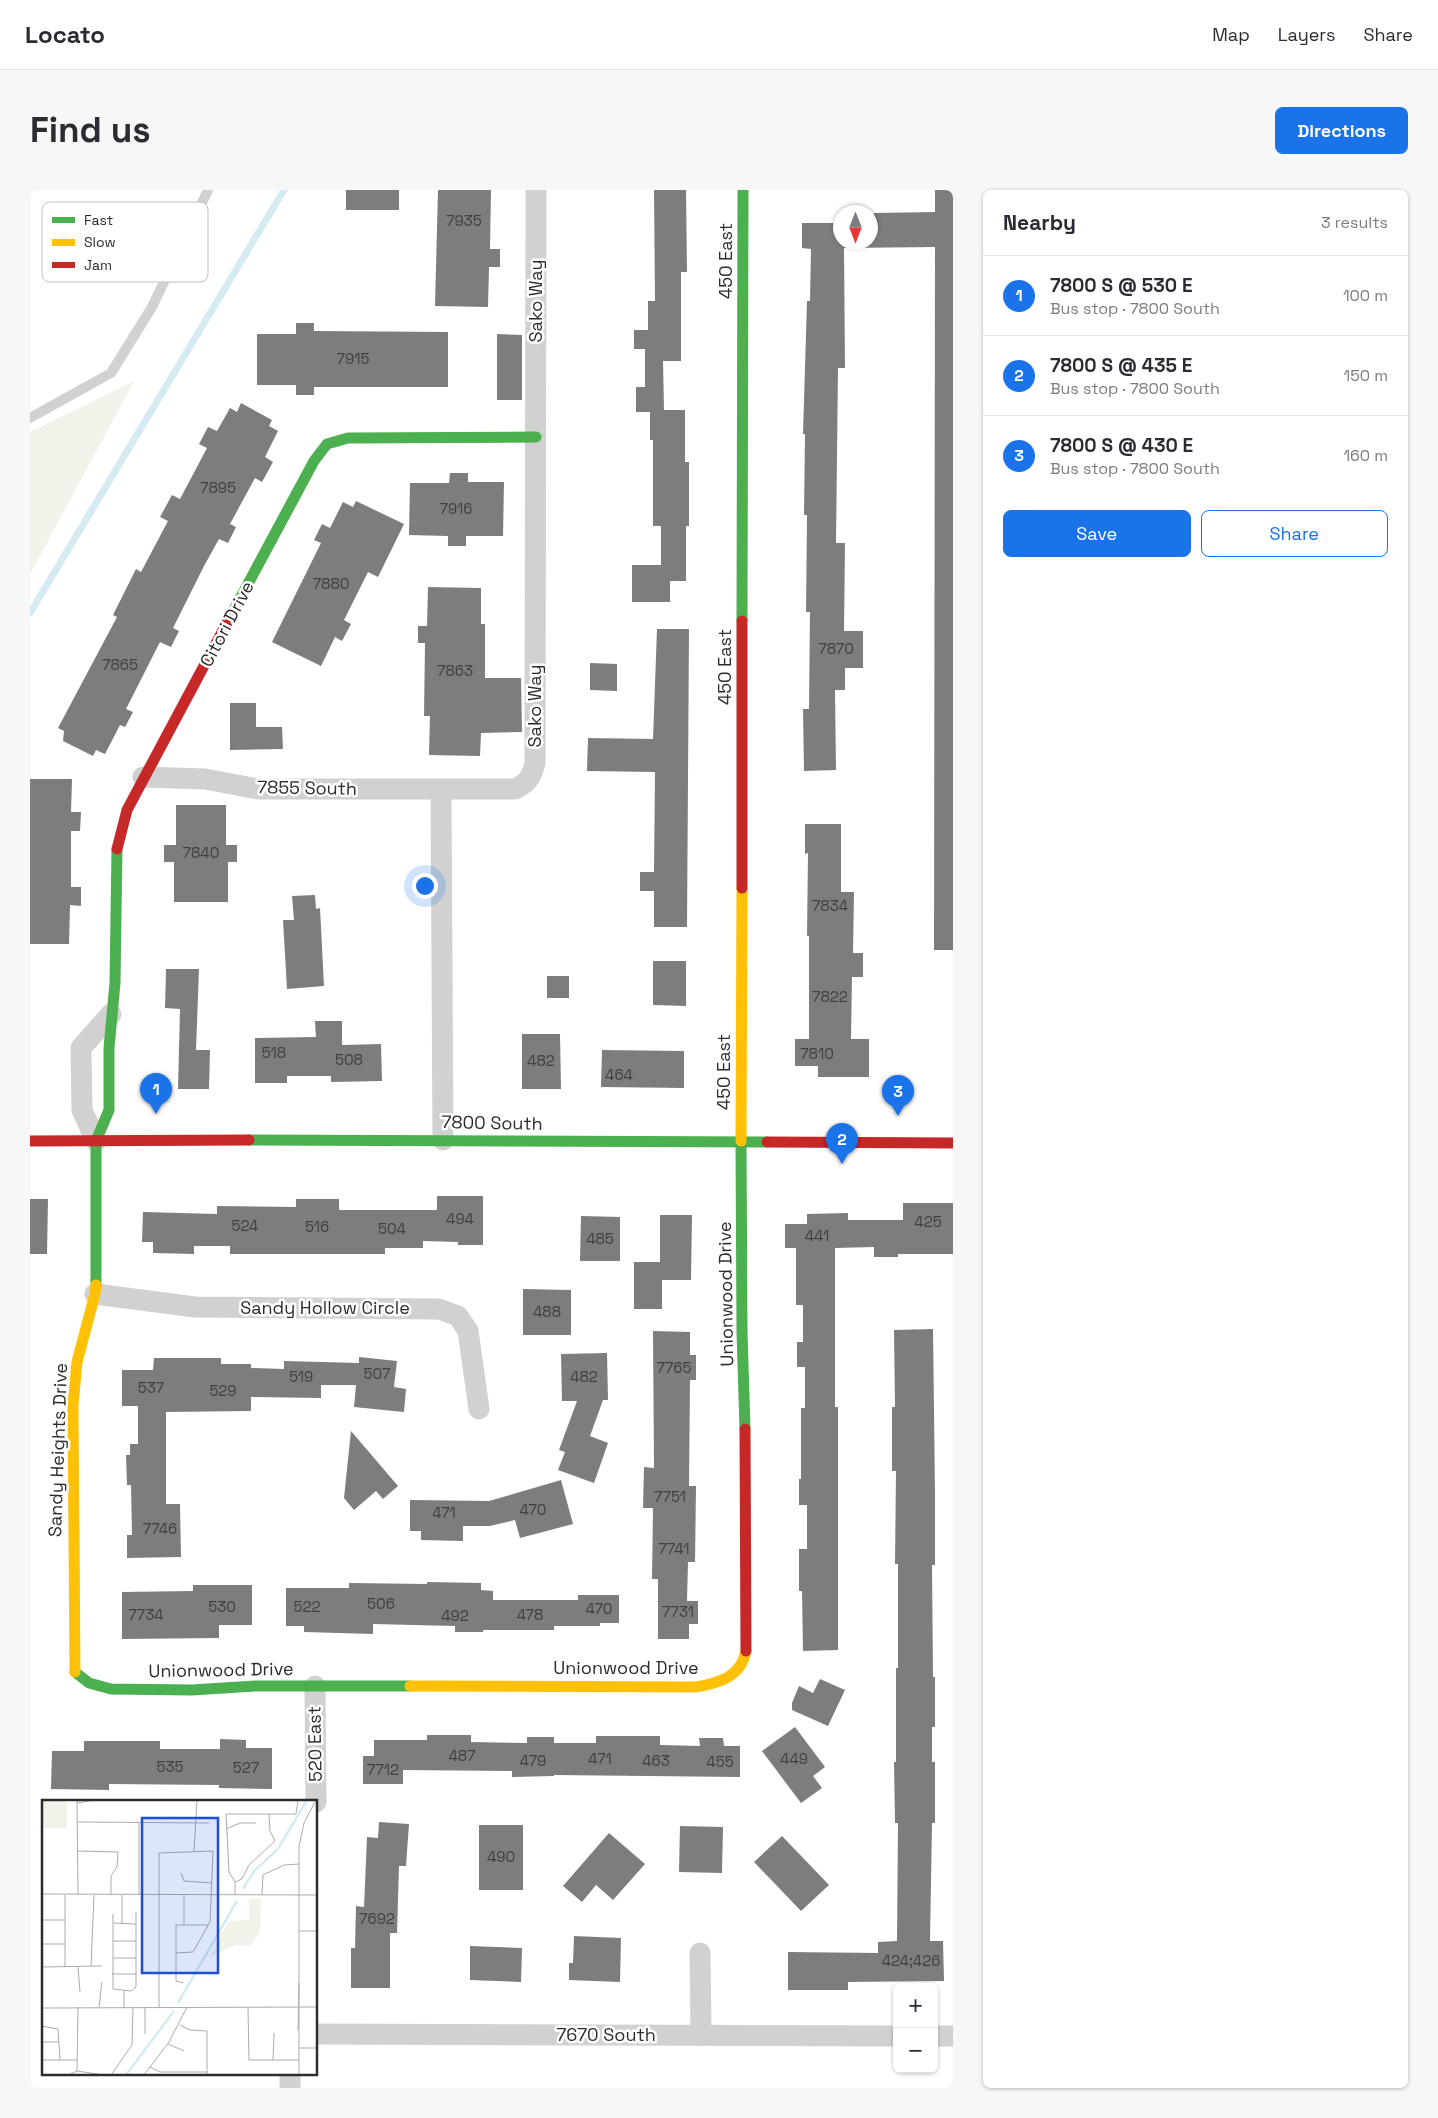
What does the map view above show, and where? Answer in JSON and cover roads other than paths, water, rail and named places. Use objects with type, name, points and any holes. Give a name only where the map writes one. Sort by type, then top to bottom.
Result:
[{"type":"street","name":"Sako Way","points":[[441,790],[515,789],[525,784],[532,775],[535,753],[536,190]]},
{"type":"street","name":"450 East","points":[[741,1143],[744,190]]},
{"type":"street","name":"Citori Drive","points":[[96,1141],[109,1110],[111,1014],[115,983],[117,844],[127,810],[314,461],[327,444],[348,438],[536,437]]},
{"type":"street","name":"7855 South","points":[[143,777],[205,778],[258,789],[441,790]]},
{"type":"street","points":[[441,790],[442,1140]]},
{"type":"street","points":[[96,1141],[82,1110],[81,1048],[111,1014]]},
{"type":"street","name":"7800 South","points":[[30,1141],[442,1140],[953,1143]]},
{"type":"street","name":"Sandy Heights Drive","points":[[75,1673],[73,1405],[76,1362],[95,1294],[97,1264],[96,1141]]},
{"type":"street","name":"Unionwood Drive","points":[[75,1673],[89,1683],[111,1689],[192,1690],[255,1686],[696,1687],[716,1684],[734,1676],[744,1659],[747,1636],[741,1143]]},
{"type":"street","name":"Sandy Hollow Circle","points":[[95,1294],[195,1307],[439,1309],[458,1316],[468,1331],[479,1409]]},
{"type":"street","name":"520 East","points":[[315,1686],[316,1800]]},
{"type":"street","points":[[700,1953],[701,2035]]},
{"type":"street","name":"7670 South","points":[[318,2034],[893,2036]]},
{"type":"street","points":[[938,2036],[953,2036]]},
{"type":"lane","points":[[202,202],[208,190]]},
{"type":"lane","points":[[30,418],[111,373],[152,307],[164,282]]},
{"type":"waterway","points":[[30,613],[284,190]]},
{"type":"place","name":"7800 S @ 530 E","points":[[156,1114]]},
{"type":"place","name":"7800 S @ 430 E","points":[[898,1116]]},
{"type":"place","name":"7800 S @ 435 E","points":[[842,1164]]}]
